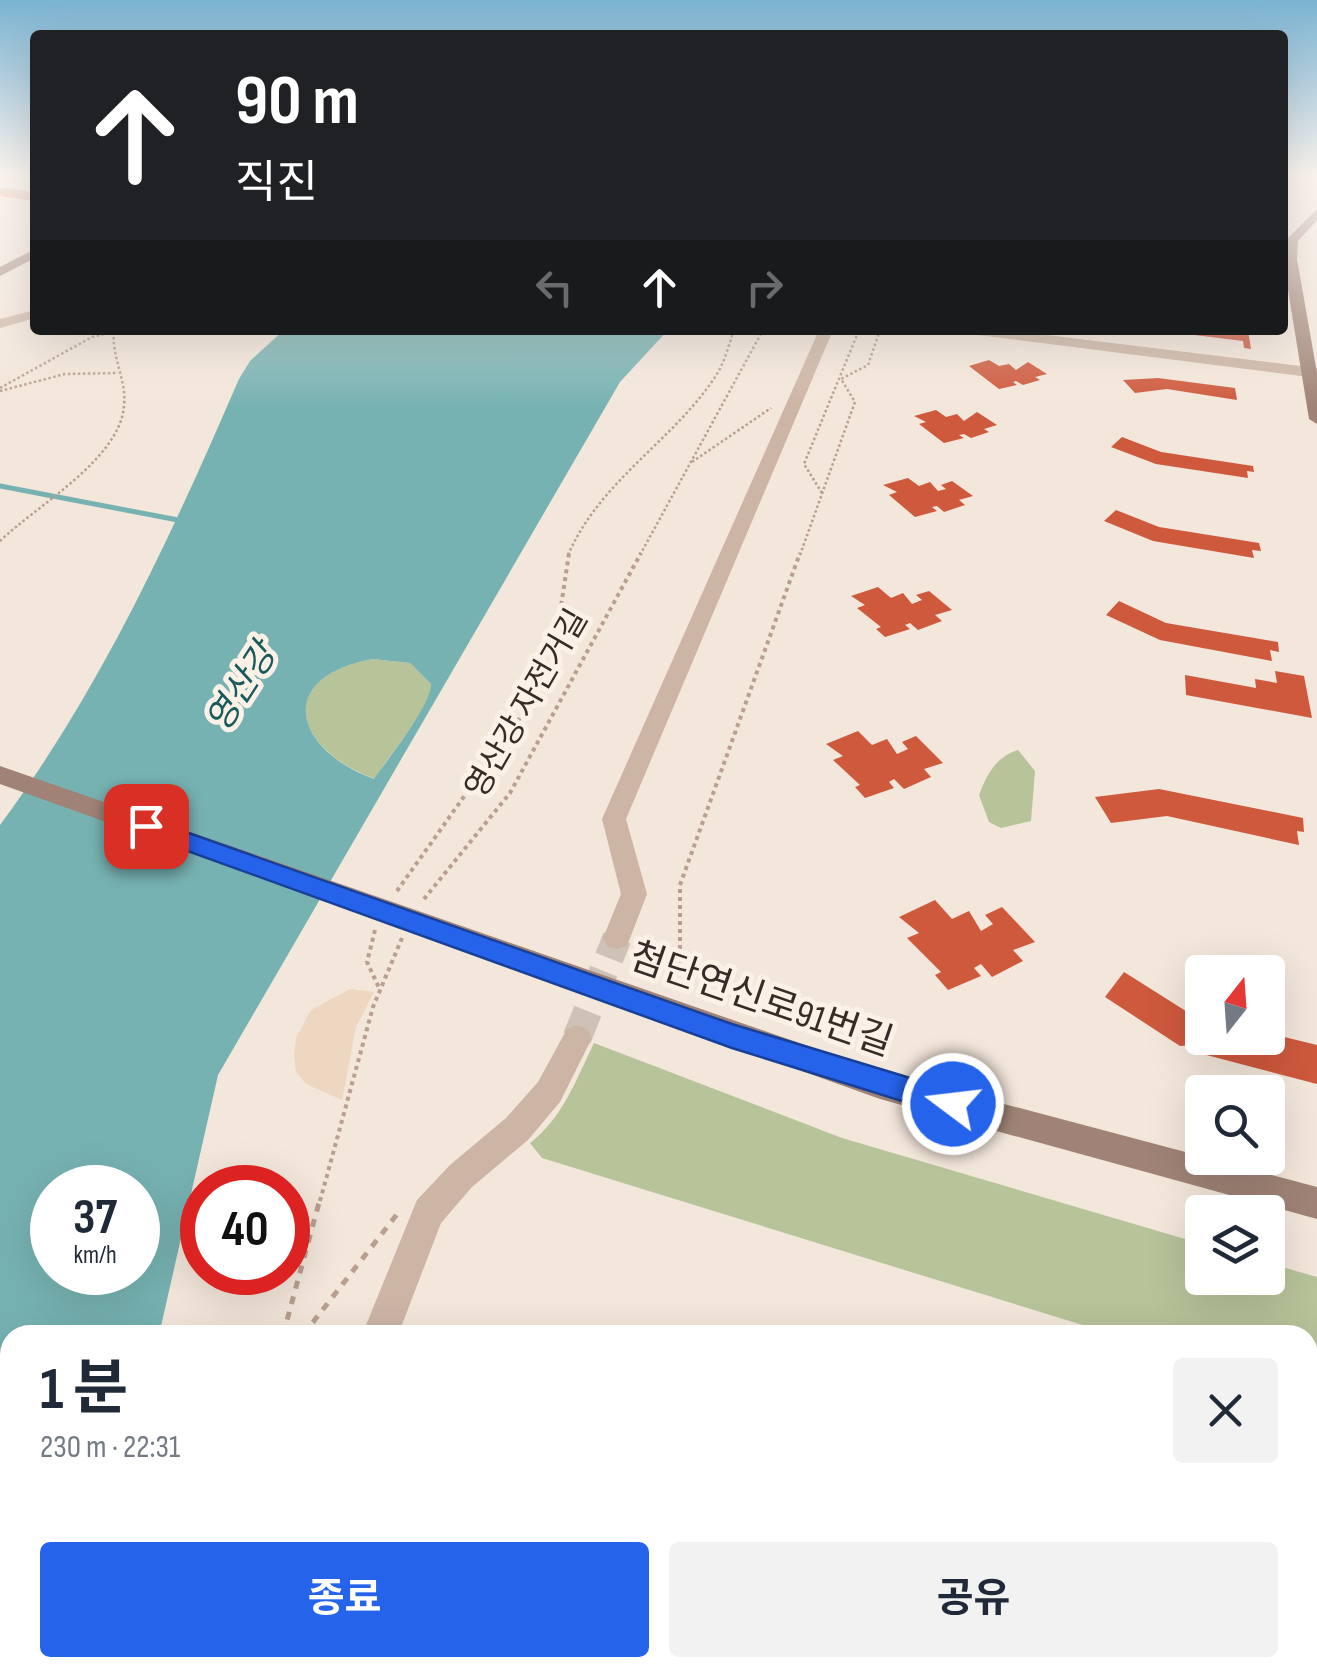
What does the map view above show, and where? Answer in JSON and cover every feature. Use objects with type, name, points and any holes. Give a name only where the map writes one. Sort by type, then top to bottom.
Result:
[{"type":"street","points":[[1291,251],[1317,419]]},
{"type":"street","points":[[0,272],[30,256]]},
{"type":"street","points":[[0,324],[30,315]]},
{"type":"street","points":[[618,938],[634,894],[614,818],[824,335]]},
{"type":"street","points":[[1011,335],[1312,372]]},
{"type":"street","name":"첨단연신로91번길","points":[[0,774],[880,1085],[1317,1203]]},
{"type":"street","points":[[384,1325],[429,1212],[461,1176],[517,1130],[549,1092],[578,1038]]},
{"type":"path","points":[[0,389],[99,335]]},
{"type":"path","points":[[0,541],[104,451],[122,421],[126,384],[110,357],[113,335]]},
{"type":"path","points":[[393,898],[550,674],[568,556],[577,531],[598,500],[704,392],[720,370],[732,335]]},
{"type":"path","name":"영산강 자전거길","points":[[416,910],[516,782],[761,335]]},
{"type":"path","points":[[822,494],[804,464],[857,335]]},
{"type":"path","points":[[841,380],[868,365],[878,335]]},
{"type":"path","points":[[0,389],[65,374],[120,373]]},
{"type":"path","points":[[680,965],[680,885],[855,402],[841,380]]},
{"type":"path","points":[[688,464],[801,388]]},
{"type":"path","points":[[378,922],[367,962],[380,990]]},
{"type":"path","points":[[286,1325],[380,990],[406,928]]},
{"type":"path","points":[[311,1325],[406,1204]]},
{"type":"green space","points":[[373,659],[410,663],[431,684],[425,706],[375,779],[347,766],[326,750],[312,732],[306,714],[308,697],[320,681],[341,668]]},
{"type":"green space","points":[[1018,750],[1035,771],[1031,821],[1001,828],[989,822],[979,795],[993,767]]},
{"type":"green space","points":[[594,1043],[842,1138],[1185,1239],[1185,1295],[1285,1295],[1285,1268],[1317,1277],[1317,1325],[1083,1325],[542,1158],[530,1143],[560,1110]]},
{"type":"shaded area","points":[[350,989],[374,992],[356,1027],[342,1100],[306,1084],[296,1072],[294,1055],[296,1038],[311,1010]]},
{"type":"water","name":"영산강","points":[[279,335],[663,335],[620,382],[218,1075],[198,1165],[180,1165],[180,1242],[161,1325],[0,1325],[0,825],[71,720],[188,495],[239,379],[250,361]],"holes":[[[373,659],[410,663],[431,684],[417,718],[374,779],[347,766],[312,733],[306,714],[308,697],[320,681],[341,668]]]},
{"type":"building","points":[[1194,335],[1249,335],[1251,349],[1244,348],[1243,341]]},
{"type":"building","points":[[989,360],[999,366],[1009,364],[1016,370],[1028,362],[1047,374],[1035,377],[1040,380],[1023,385],[1016,381],[1013,382],[1017,385],[999,389],[969,366]]},
{"type":"building","points":[[1158,378],[1235,388],[1237,400],[1167,389],[1135,393],[1123,380]]},
{"type":"building","points":[[936,410],[946,417],[957,414],[964,421],[977,412],[997,425],[984,429],[989,432],[971,438],[959,435],[964,438],[944,443],[919,424],[926,422],[914,416]]},
{"type":"building","points":[[1122,437],[1161,452],[1253,466],[1254,472],[1247,471],[1248,478],[1156,464],[1111,447]]},
{"type":"building","points":[[908,478],[919,486],[930,482],[938,491],[946,489],[941,485],[952,481],[973,496],[959,500],[965,505],[944,512],[932,507],[937,511],[915,517],[889,495],[897,492],[883,485]]},
{"type":"building","points":[[1116,510],[1159,527],[1259,543],[1261,551],[1252,550],[1254,558],[1153,541],[1104,521]]},
{"type":"building","points":[[878,587],[891,598],[903,593],[912,604],[922,600],[916,595],[929,591],[952,610],[935,615],[942,621],[918,630],[910,623],[905,625],[910,629],[885,637],[876,629],[881,627],[857,608],[865,605],[851,596]]},
{"type":"building","points":[[1119,601],[1166,623],[1278,642],[1279,652],[1270,650],[1272,661],[1160,640],[1106,615]]},
{"type":"building","points":[[1275,671],[1304,676],[1312,718],[1186,695],[1185,675],[1256,688],[1255,679],[1277,683]]},
{"type":"building","points":[[858,731],[872,745],[887,739],[897,754],[908,749],[902,742],[916,736],[943,763],[924,769],[931,777],[904,789],[894,779],[889,782],[894,788],[865,798],[855,787],[860,785],[833,760],[843,756],[826,744]]},
{"type":"building","points":[[1159,789],[1303,818],[1304,832],[1297,831],[1299,845],[1167,816],[1111,823],[1095,797]]},
{"type":"building","points":[[935,900],[952,919],[969,911],[981,931],[993,924],[985,915],[1002,907],[1035,942],[1013,950],[1023,961],[992,977],[981,964],[974,968],[981,976],[948,990],[935,975],[941,972],[907,938],[919,933],[899,917]]},
{"type":"building","points":[[1124,972],[1185,1010],[1185,1046],[1180,1046],[1105,997]]},
{"type":"building","points":[[1285,1037],[1317,1045],[1317,1084],[1206,1055],[1285,1055]]},
{"type":"waterway","points":[[0,486],[178,520]]},
{"type":"tunnel","points":[[577,1038],[617,938]]},
{"type":"route","points":[[146,826],[732,1036],[880,1085],[953,1104]]}]
